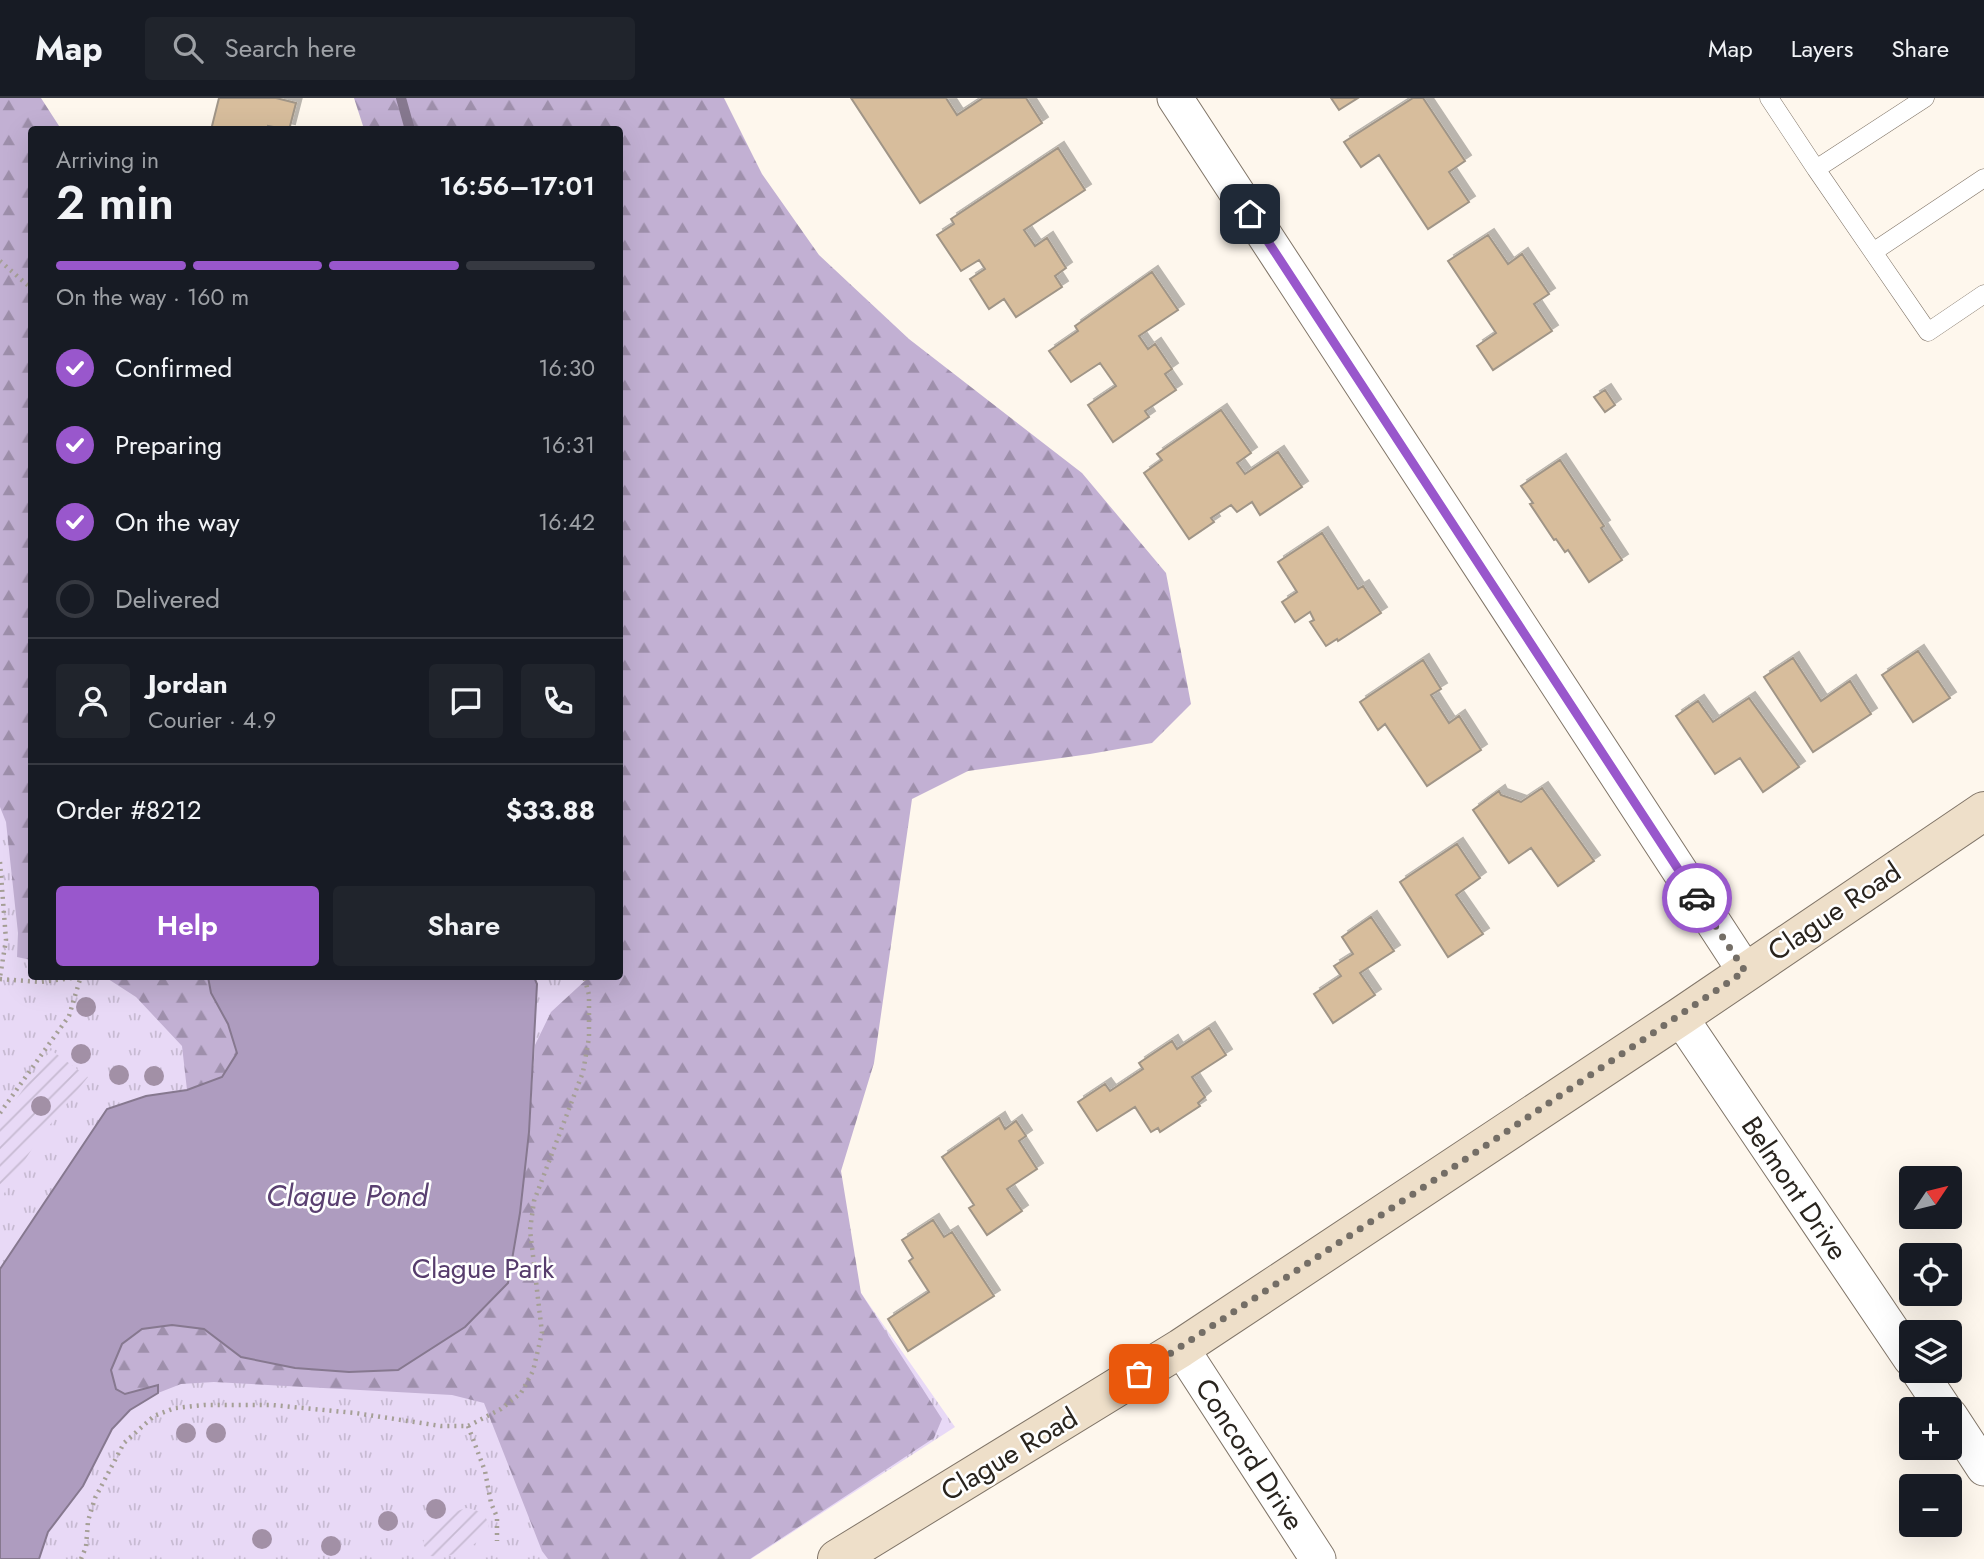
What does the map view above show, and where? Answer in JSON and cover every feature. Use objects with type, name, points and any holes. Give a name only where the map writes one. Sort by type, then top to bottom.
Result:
[{"type":"main road","name":"Clague Road","points":[[837,1559],[1181,1348],[1680,1017],[1984,811]]},
{"type":"street","points":[[1175,98],[1745,971]]},
{"type":"street","name":"Belmont Drive","points":[[1680,1017],[1899,1341]]},
{"type":"street","name":"Concord Drive","points":[[1181,1348],[1318,1559]]},
{"type":"street","points":[[1962,1434],[1984,1468]]},
{"type":"lane","points":[[1769,98],[1928,332],[1984,293]]},
{"type":"lane","points":[[1816,169],[1925,98]]},
{"type":"lane","points":[[1873,252],[1984,178]]},
{"type":"path","points":[[0,261],[28,286]]},
{"type":"path","points":[[0,862],[6,940],[0,978],[40,982],[56,980]]},
{"type":"path","points":[[0,1113],[69,1016],[80,980]]},
{"type":"path","points":[[82,1558],[95,1498],[124,1443],[155,1416],[175,1408],[204,1405],[272,1405],[355,1413],[441,1426],[468,1426],[501,1409],[520,1393],[533,1371],[542,1333],[530,1230],[534,1201],[583,1072],[589,1038],[589,995],[585,980]]},
{"type":"path","points":[[468,1426],[485,1471],[491,1503],[497,1517],[497,1541]]},
{"type":"green space","name":"Clague Park","points":[[0,98],[22,98],[31,126],[28,126],[28,980],[623,980],[861,1293],[955,1427],[751,1559],[0,1559]]},
{"type":"green space","points":[[0,98],[41,98],[59,126],[28,126],[28,959],[17,957],[18,933],[6,822],[0,807]]},
{"type":"green space","points":[[354,98],[724,98],[762,174],[819,255],[909,339],[1082,473],[1166,573],[1191,704],[1152,743],[968,771],[912,799],[874,1063],[841,1171],[861,1293],[942,1419],[934,1438],[750,1559],[548,1559],[542,1551],[484,1403],[452,1395],[214,1382],[181,1384],[158,1393],[158,1385],[125,1394],[116,1390],[111,1370],[122,1344],[141,1329],[172,1325],[204,1329],[241,1357],[295,1368],[349,1372],[398,1370],[508,1283],[520,1213],[535,1045],[551,1012],[586,980],[623,980],[623,126],[363,126]]},
{"type":"green space","points":[[110,980],[209,980],[211,993],[228,1024],[237,1053],[222,1077],[187,1090],[182,1046],[136,997]]},
{"type":"green space","points":[[51,1050],[88,1077],[37,1141],[3,1195],[0,1193],[0,1122]]},
{"type":"green space","points":[[467,1508],[480,1512],[487,1519],[489,1528],[484,1535],[464,1550],[448,1556],[430,1556],[423,1544],[428,1530],[446,1516]]},
{"type":"water","name":"Clague Pond","points":[[209,980],[535,980],[529,1132],[520,1213],[508,1283],[465,1327],[398,1370],[349,1372],[295,1368],[241,1357],[204,1329],[172,1325],[142,1329],[122,1344],[111,1370],[116,1389],[125,1394],[158,1385],[158,1393],[130,1410],[112,1429],[83,1486],[48,1532],[39,1559],[0,1559],[0,1269],[107,1109],[146,1096],[187,1090],[222,1077],[237,1053],[228,1024],[211,993]]},
{"type":"building","points":[[219,98],[276,98],[296,103],[290,126],[212,126]]},
{"type":"building","points":[[851,98],[946,98],[957,115],[983,98],[1026,98],[1042,123],[920,203]]},
{"type":"building","points":[[1331,98],[1358,98],[1339,110]]},
{"type":"building","points":[[1413,98],[1423,98],[1465,161],[1449,172],[1469,202],[1428,229],[1379,155],[1361,167],[1344,142]]},
{"type":"building","points":[[1058,148],[1085,190],[1024,230],[1035,246],[1047,238],[1066,268],[1055,276],[1062,287],[1016,317],[1004,299],[989,309],[970,279],[985,269],[979,260],[961,271],[937,235],[954,224],[951,219]]},
{"type":"building","points":[[1488,235],[1508,264],[1522,254],[1549,294],[1534,304],[1552,331],[1493,370],[1477,346],[1496,333],[1448,261]]},
{"type":"building","points":[[1152,272],[1178,310],[1139,336],[1148,349],[1155,344],[1172,369],[1165,374],[1176,390],[1145,411],[1149,417],[1113,442],[1088,405],[1116,386],[1100,363],[1071,382],[1049,351],[1078,331],[1075,326]]},
{"type":"building","points":[[1605,390],[1615,405],[1605,412],[1594,397]]},
{"type":"building","points":[[1221,410],[1251,453],[1237,463],[1245,474],[1278,452],[1302,487],[1260,515],[1252,502],[1237,512],[1231,505],[1211,518],[1214,522],[1189,539],[1144,473],[1162,460],[1157,454]]},
{"type":"building","points":[[1560,460],[1604,526],[1601,528],[1622,560],[1589,582],[1568,550],[1565,552],[1556,539],[1554,540],[1521,486]]},
{"type":"building","points":[[1322,533],[1358,589],[1363,586],[1381,613],[1326,646],[1310,622],[1314,620],[1310,612],[1295,622],[1282,602],[1297,592],[1278,562]]},
{"type":"building","points":[[1918,651],[1950,698],[1913,722],[1882,675]]},
{"type":"building","points":[[1793,658],[1821,701],[1850,681],[1871,714],[1813,752],[1764,677]]},
{"type":"building","points":[[1423,660],[1441,689],[1431,695],[1449,723],[1459,716],[1481,750],[1427,786],[1385,724],[1378,730],[1360,702]]},
{"type":"building","points":[[1749,698],[1799,767],[1763,792],[1740,758],[1715,774],[1676,716],[1698,701],[1713,722]]},
{"type":"building","points":[[1542,788],[1594,861],[1558,886],[1531,848],[1509,863],[1473,810],[1499,791],[1501,795],[1521,802]]},
{"type":"building","points":[[1457,844],[1480,878],[1456,895],[1483,934],[1448,957],[1400,882]]},
{"type":"building","points":[[1371,917],[1394,951],[1360,973],[1375,995],[1333,1023],[1314,994],[1341,976],[1334,966],[1353,954],[1342,937]]},
{"type":"building","points":[[1209,1028],[1226,1055],[1192,1077],[1205,1097],[1198,1103],[1200,1106],[1160,1132],[1158,1128],[1151,1132],[1135,1107],[1097,1131],[1078,1102],[1105,1084],[1110,1091],[1143,1069],[1139,1063],[1172,1041],[1177,1049]]},
{"type":"building","points":[[999,1118],[1005,1129],[1016,1121],[1026,1136],[1019,1141],[1037,1169],[1007,1189],[1022,1211],[987,1235],[969,1208],[974,1205],[942,1157]]},
{"type":"building","points":[[933,1220],[944,1237],[952,1232],[994,1296],[908,1351],[888,1319],[929,1292],[909,1261],[913,1258],[902,1240]]},
{"type":"waterway","points":[[401,98],[409,126]]},
{"type":"way so far","points":[[1139,1374],[1680,1017],[1745,971],[1697,898]]},
{"type":"route","points":[[1250,214],[1697,898]]}]
